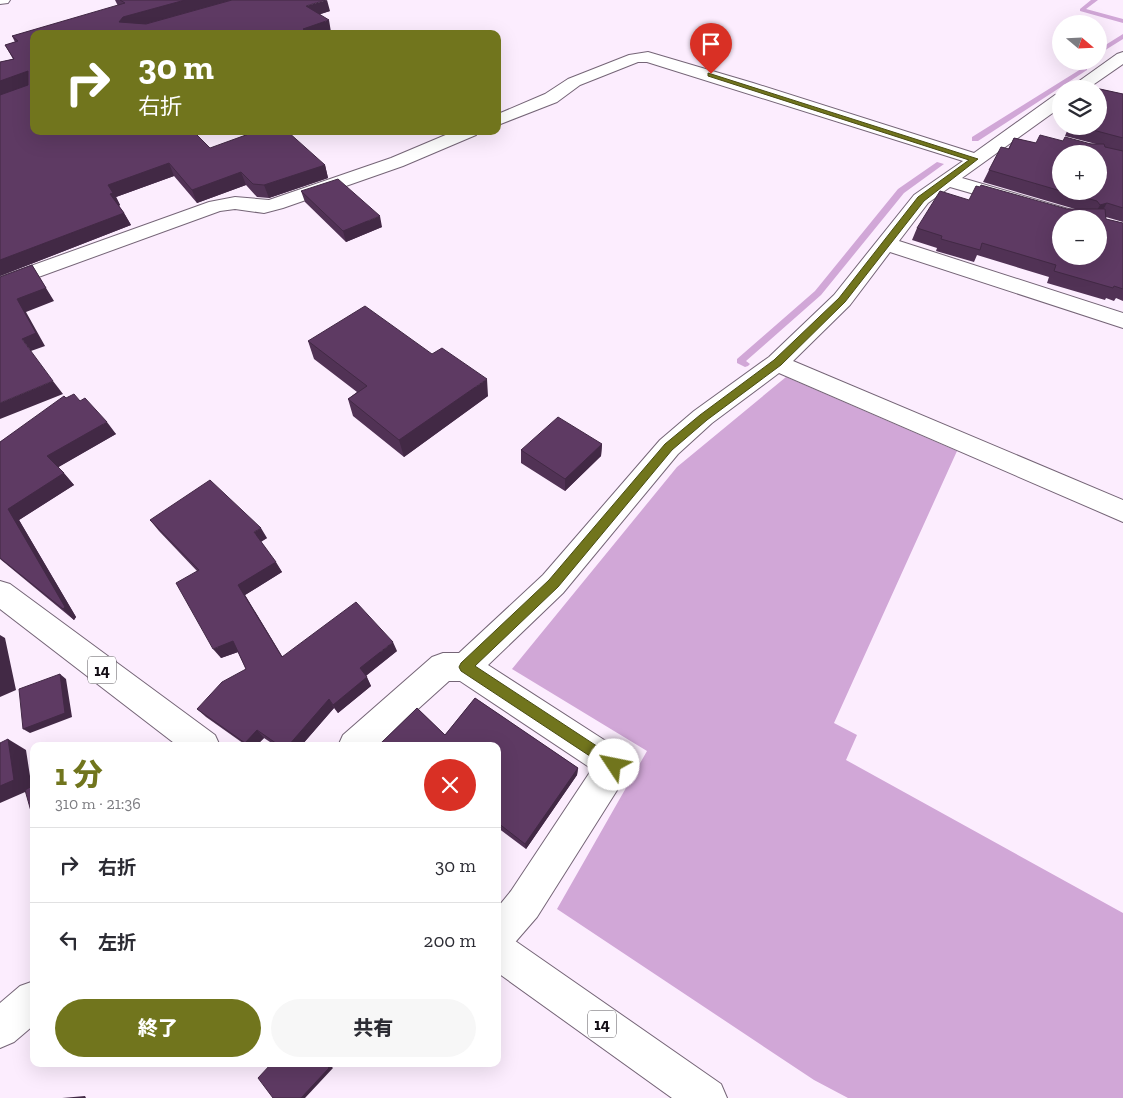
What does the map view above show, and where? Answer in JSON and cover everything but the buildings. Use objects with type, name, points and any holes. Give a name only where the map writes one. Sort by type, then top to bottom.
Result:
[{"type":"street","points":[[501,119],[551,98],[574,82],[634,58],[648,57],[674,63],[974,159]]},
{"type":"street","points":[[1092,80],[1123,57]]},
{"type":"street","points":[[465,667],[554,584],[669,447],[703,417],[777,363],[842,300],[921,199],[974,159],[1052,106]]},
{"type":"street","points":[[1017,131],[1036,136]]},
{"type":"street","points":[[0,284],[216,206],[235,203],[264,207],[276,204],[397,162],[461,135]]},
{"type":"street","points":[[947,180],[1052,210]]},
{"type":"street","points":[[887,244],[1123,321]]},
{"type":"street","points":[[777,363],[1123,512]]},
{"type":"street","name":"14","points":[[0,593],[199,742]]},
{"type":"street","points":[[359,742],[443,667],[465,667],[614,765],[524,904],[501,931]]},
{"type":"street","name":"14","points":[[501,953],[707,1098]]},
{"type":"street","points":[[0,1028],[30,1003]]},
{"type":"shaded area","points":[[786,377],[957,451],[834,723],[857,735],[846,760],[1123,913],[1123,1098],[848,1098],[814,1080],[557,909],[647,751],[512,669],[677,467]]},
{"type":"waterway","points":[[1095,0],[1082,10],[1123,21]]},
{"type":"waterway","points":[[1108,46],[1123,36]]},
{"type":"waterway","points":[[975,139],[1083,70]]},
{"type":"waterway","points":[[745,364],[740,361],[818,293],[901,191],[940,164]]},
{"type":"route","points":[[614,765],[465,667],[554,584],[669,447],[703,417],[777,363],[842,300],[921,199],[974,159],[711,74]]}]
